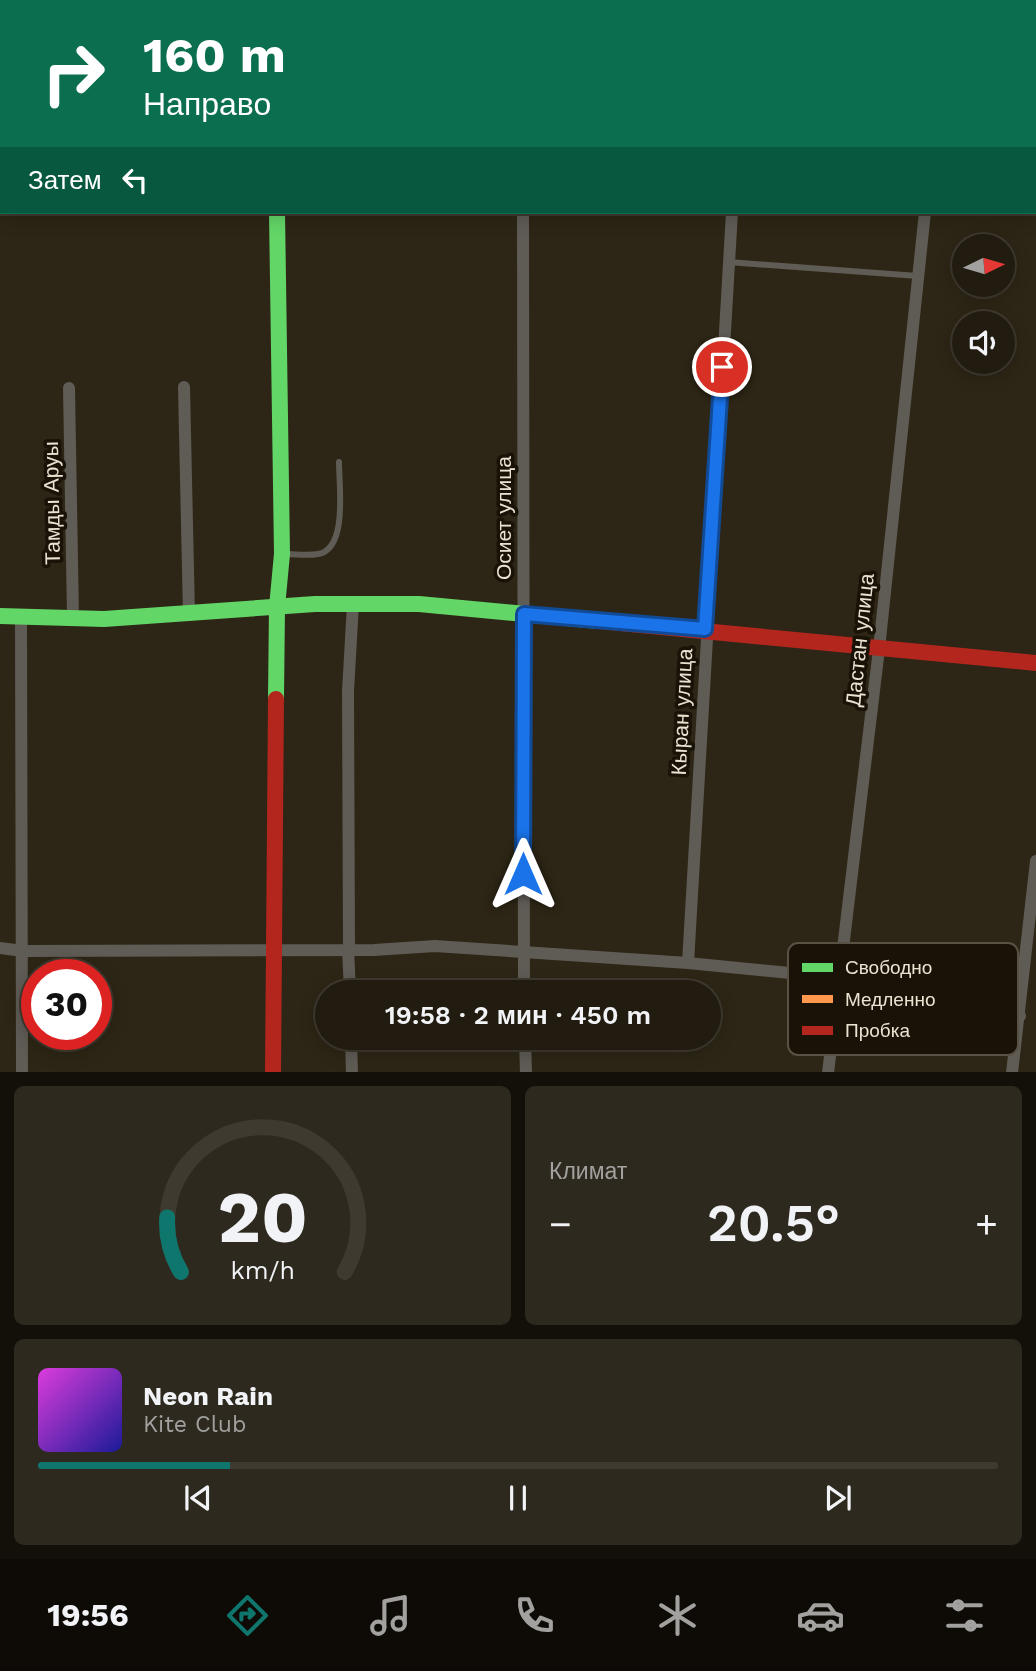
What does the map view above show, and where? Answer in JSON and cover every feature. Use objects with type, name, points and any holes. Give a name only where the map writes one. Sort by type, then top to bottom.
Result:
[{"type":"street","points":[[273,1072],[277,607],[282,554],[277,214]]},
{"type":"street","name":"Осиет улица","points":[[523,214],[524,980]]},
{"type":"street","name":"Кыран улица","points":[[688,963],[705,629],[732,214]]},
{"type":"street","name":"Дастан улица","points":[[845,943],[925,214]]},
{"type":"street","points":[[184,387],[189,615]]},
{"type":"street","name":"Тамды Аруы","points":[[69,388],[73,617]]},
{"type":"street","points":[[349,980],[348,691],[353,604]]},
{"type":"street","points":[[0,616],[189,615],[277,607],[419,604],[705,629],[879,649],[1036,663]]},
{"type":"street","points":[[21,617],[22,1072]]},
{"type":"street","points":[[1018,1030],[1036,861]]},
{"type":"street","points":[[0,948],[23,951],[435,946],[688,963],[788,973]]},
{"type":"street","points":[[351,1050],[352,1072]]},
{"type":"street","points":[[525,1050],[526,1072]]},
{"type":"lane","points":[[728,262],[918,276]]},
{"type":"lane","points":[[282,554],[320,554],[333,546],[339,532],[339,463]]},
{"type":"traffic: fast","points":[[276,699],[277,607],[282,554],[277,214]]},
{"type":"traffic: fast","points":[[0,616],[104,619],[315,604],[419,604],[599,621]]},
{"type":"traffic: jam","points":[[599,621],[1036,663]]},
{"type":"traffic: jam","points":[[273,1072],[276,699]]},
{"type":"route","points":[[523,874],[524,614],[705,629],[722,367]]}]
